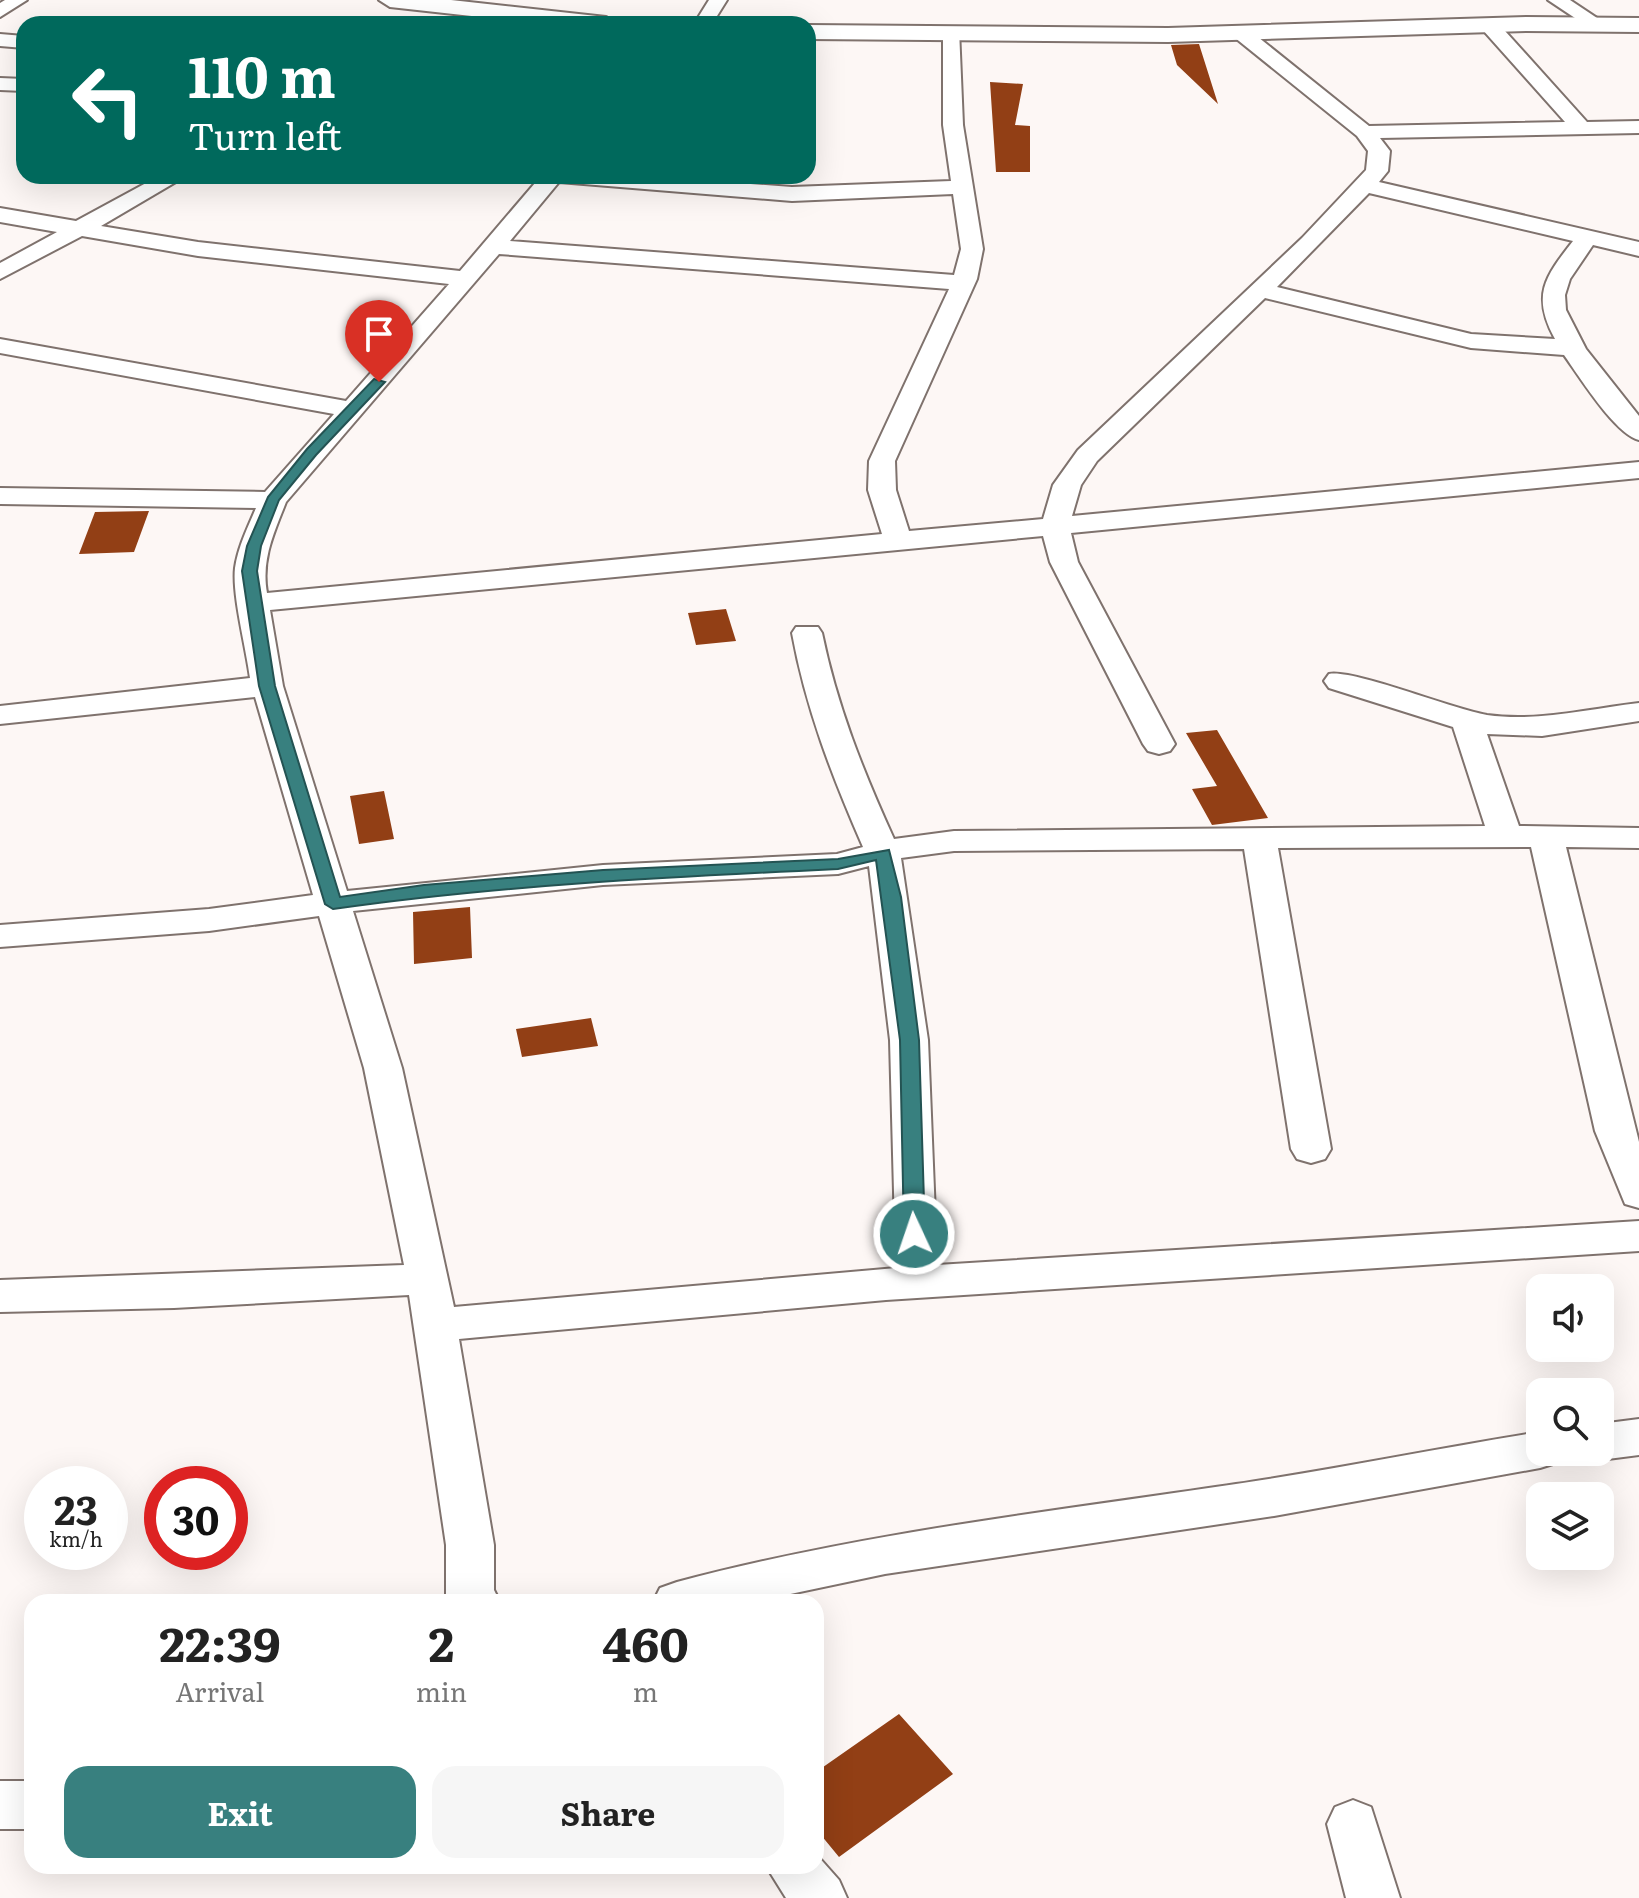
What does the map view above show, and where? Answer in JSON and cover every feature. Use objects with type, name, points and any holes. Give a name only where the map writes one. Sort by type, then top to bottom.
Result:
[{"type":"main road","points":[[390,0],[534,16]]},
{"type":"main road","points":[[816,32],[1241,33],[1489,25],[1639,25]]},
{"type":"street","points":[[0,11],[18,0]]},
{"type":"street","points":[[1557,0],[1597,24]]},
{"type":"street","points":[[1489,25],[1580,126]]},
{"type":"street","points":[[898,541],[882,490],[882,461],[963,283],[972,249],[953,125],[952,33]]},
{"type":"street","points":[[1159,744],[1064,562],[1055,525],[1067,485],[1087,456],[1367,186],[1377,171],[1379,151],[1364,132],[1241,33]]},
{"type":"street","points":[[1364,132],[1639,127]]},
{"type":"street","points":[[0,272],[160,184]]},
{"type":"street","points":[[472,1594],[470,1545],[428,1279],[383,1068],[267,686],[251,603],[249,571],[254,546],[273,500],[549,184]]},
{"type":"street","points":[[661,184],[792,194],[963,187]]},
{"type":"street","points":[[1367,186],[1639,249]]},
{"type":"street","points":[[0,215],[283,260],[468,279]]},
{"type":"street","points":[[1588,236],[1559,278],[1553,296],[1555,316],[1585,367],[1639,432]]},
{"type":"street","points":[[496,247],[963,283]]},
{"type":"street","points":[[1260,290],[1471,341],[1574,348]]},
{"type":"street","points":[[0,346],[353,410]]},
{"type":"street","points":[[251,603],[1639,470]]},
{"type":"street","points":[[0,496],[273,500]]},
{"type":"street","points":[[807,633],[816,681],[838,752],[883,853],[892,897],[909,1040],[917,1284]]},
{"type":"street","points":[[1340,681],[1440,715],[1466,719],[1541,726],[1639,712]]},
{"type":"street","points":[[0,715],[267,686]]},
{"type":"street","points":[[1466,719],[1505,836]]},
{"type":"street","points":[[0,936],[209,920],[424,891],[603,875],[838,864],[954,841],[1505,836],[1639,838]]},
{"type":"street","points":[[1546,836],[1615,1131],[1639,1194]]},
{"type":"street","points":[[1259,838],[1311,1149]]},
{"type":"street","points":[[435,1325],[598,1308],[917,1284],[1639,1236]]},
{"type":"street","points":[[0,1296],[174,1292],[428,1279]]},
{"type":"street","points":[[1614,1440],[1639,1437]]},
{"type":"street","points":[[704,1594],[760,1577],[951,1543],[1237,1503],[1526,1452]]},
{"type":"street","points":[[0,1805],[24,1805]]},
{"type":"street","points":[[1353,1824],[1373,1898]]},
{"type":"street","points":[[800,1874],[820,1898]]},
{"type":"building","points":[[1199,44],[1218,104],[1177,65],[1171,45]]},
{"type":"building","points":[[990,82],[1023,84],[1015,125],[1030,126],[1030,172],[996,172]]},
{"type":"building","points":[[149,511],[134,552],[79,554],[95,512]]},
{"type":"building","points":[[726,609],[736,641],[696,645],[688,613]]},
{"type":"building","points":[[1217,730],[1268,818],[1212,825],[1192,789],[1217,786],[1186,733]]},
{"type":"building","points":[[384,791],[394,839],[359,844],[350,796]]},
{"type":"building","points":[[470,907],[472,958],[414,964],[413,912]]},
{"type":"building","points":[[591,1018],[598,1046],[522,1057],[516,1029]]},
{"type":"building","points":[[899,1714],[953,1774],[839,1857],[824,1839],[824,1766]]},
{"type":"route","points":[[379,382],[312,452],[273,500],[254,546],[249,571],[251,603],[267,686],[333,904],[424,891],[603,875],[838,864],[865,860],[883,853],[892,897],[909,1040],[914,1234]]}]
